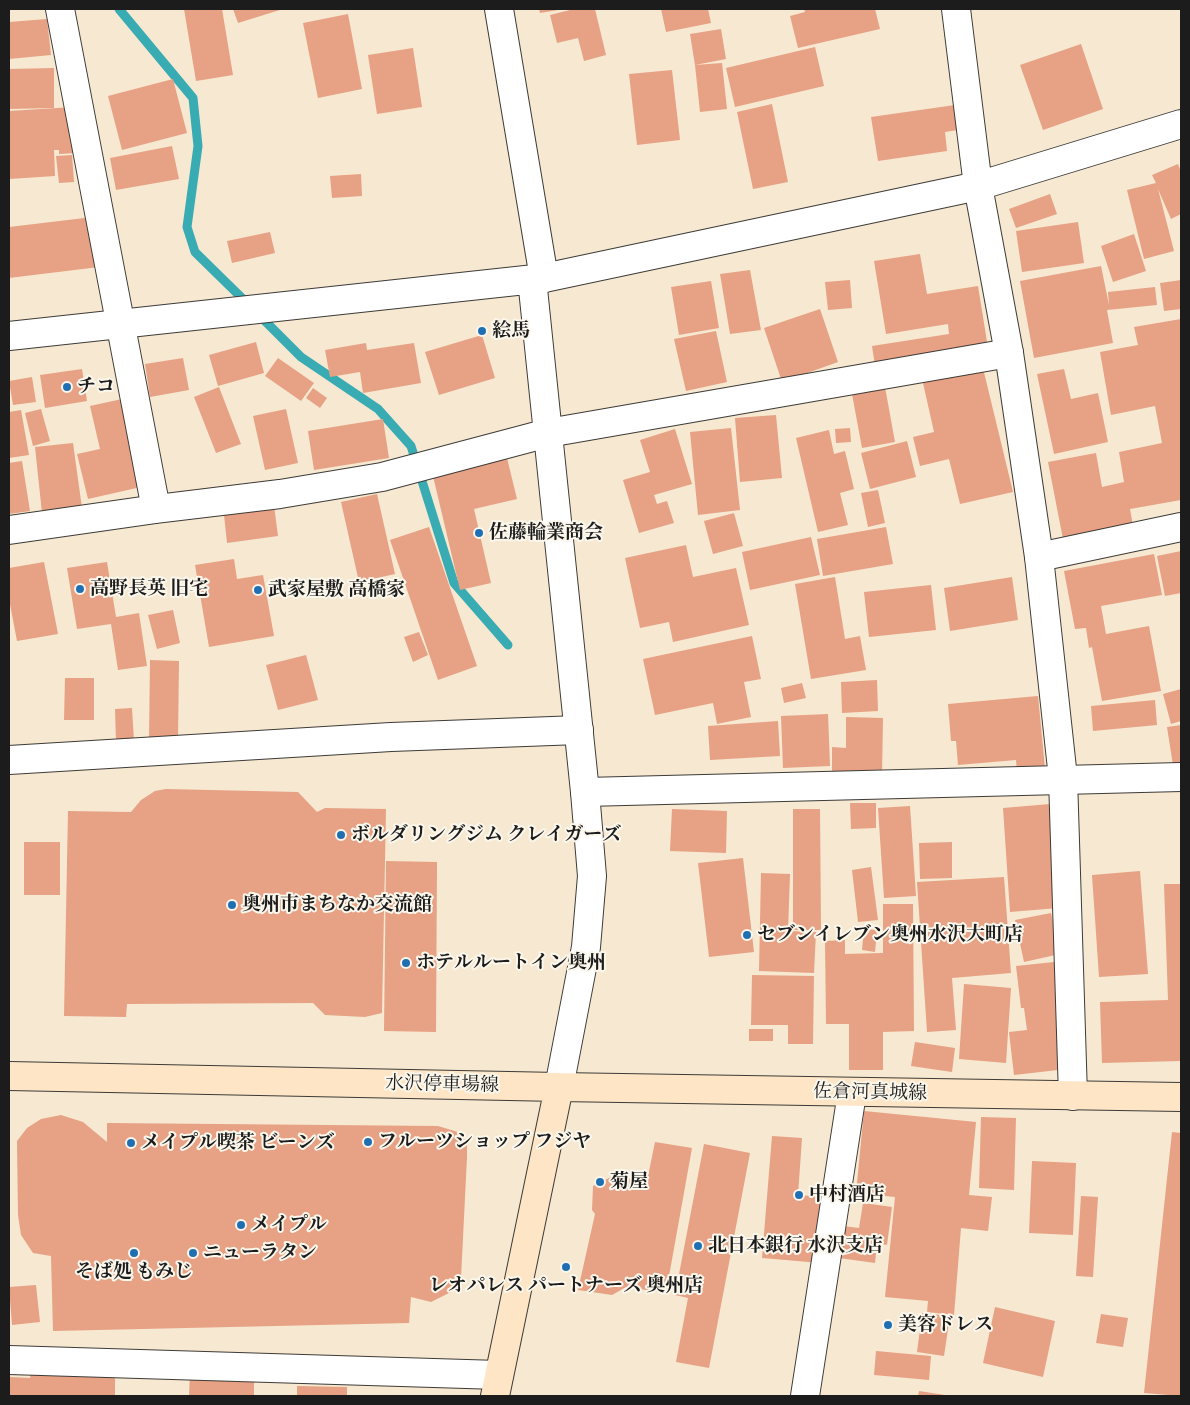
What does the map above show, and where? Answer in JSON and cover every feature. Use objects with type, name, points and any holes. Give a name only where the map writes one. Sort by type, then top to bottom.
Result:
[{"type":"main road","name":"水沢停車場線","points":[[9,1076],[559,1087]]},
{"type":"main road","name":"佐倉河真城線","points":[[559,1087],[1181,1097]]},
{"type":"main road","points":[[497,1386],[559,1087]]},
{"type":"street","points":[[60,9],[156,509]]},
{"type":"street","points":[[499,9],[538,279],[548,432],[586,792],[592,876],[586,947],[559,1087]]},
{"type":"street","points":[[956,9],[978,186],[1009,353],[1039,557],[1063,778],[1073,1096]]},
{"type":"street","points":[[9,336],[538,279],[978,186],[1181,124]]},
{"type":"street","points":[[9,530],[280,494],[382,477],[548,432],[1009,353]]},
{"type":"street","points":[[1039,557],[1181,527]]},
{"type":"street","points":[[9,760],[391,737],[579,730]]},
{"type":"street","points":[[586,792],[1063,778],[1181,777]]},
{"type":"street","points":[[805,1396],[852,1093]]},
{"type":"street","points":[[9,1360],[497,1386]]},
{"type":"building","points":[[184,9],[222,9],[233,75],[196,81]]},
{"type":"building","points":[[233,9],[283,9],[238,23]]},
{"type":"building","points":[[539,9],[558,9],[558,10],[540,13]]},
{"type":"building","points":[[574,9],[595,9],[606,55],[584,61],[578,38],[557,43],[550,15]]},
{"type":"building","points":[[661,9],[708,9],[711,23],[666,32]]},
{"type":"building","points":[[804,9],[875,9],[880,29],[798,48],[790,16],[805,12]]},
{"type":"building","points":[[348,14],[362,89],[318,98],[303,23]]},
{"type":"building","points":[[47,19],[51,55],[9,59],[9,22]]},
{"type":"building","points":[[721,29],[726,59],[695,65],[690,34]]},
{"type":"building","points":[[1081,44],[1103,109],[1043,130],[1020,65]]},
{"type":"building","points":[[815,47],[824,86],[735,107],[726,68]]},
{"type":"building","points":[[413,48],[422,107],[377,114],[368,55]]},
{"type":"building","points":[[722,63],[727,109],[700,112],[695,65]]},
{"type":"building","points":[[54,68],[54,108],[9,109],[9,69]]},
{"type":"building","points":[[672,70],[680,140],[637,145],[629,74]]},
{"type":"building","points":[[173,79],[187,133],[122,150],[108,96]]},
{"type":"building","points":[[772,104],[788,182],[753,189],[737,112]]},
{"type":"building","points":[[955,105],[958,130],[945,132],[947,151],[878,161],[871,117]]},
{"type":"building","points":[[73,107],[76,153],[59,154],[59,150],[54,150],[55,176],[9,179],[9,111]]},
{"type":"building","points":[[172,146],[179,179],[116,190],[110,158]]},
{"type":"building","points":[[72,155],[74,182],[59,183],[56,156]]},
{"type":"building","points":[[1178,164],[1181,172],[1181,214],[1171,219],[1158,189],[1174,251],[1144,259],[1127,190],[1156,183],[1152,175]]},
{"type":"building","points":[[361,174],[362,196],[332,198],[330,176]]},
{"type":"building","points":[[1050,194],[1057,214],[1016,228],[1009,209]]},
{"type":"building","points":[[93,217],[99,267],[9,278],[9,227]]},
{"type":"building","points":[[1078,222],[1084,263],[1022,272],[1016,231]]},
{"type":"building","points":[[270,232],[275,253],[232,263],[227,241]]},
{"type":"building","points":[[1134,234],[1146,271],[1113,282],[1101,246]]},
{"type":"building","points":[[920,254],[927,294],[978,286],[988,348],[875,366],[872,346],[949,334],[948,324],[886,334],[874,261]]},
{"type":"building","points":[[1101,266],[1109,305],[1108,292],[1155,287],[1157,305],[1107,310],[1113,343],[1034,358],[1020,281]]},
{"type":"building","points":[[750,270],[761,330],[730,334],[720,274]]},
{"type":"building","points":[[850,280],[852,308],[828,310],[825,282]]},
{"type":"building","points":[[1181,280],[1181,309],[1164,311],[1160,283]]},
{"type":"building","points":[[711,281],[719,328],[679,335],[671,287]]},
{"type":"building","points":[[820,309],[838,362],[782,382],[764,328]]},
{"type":"building","points":[[1181,319],[1181,500],[1130,509],[1133,526],[1063,539],[1048,462],[1096,453],[1102,487],[1124,482],[1119,452],[1162,443],[1155,406],[1111,415],[1100,352],[1138,345],[1134,327]]},
{"type":"building","points":[[716,331],[727,382],[686,391],[674,339]]},
{"type":"building","points":[[482,335],[495,378],[439,395],[425,352]]},
{"type":"building","points":[[256,342],[264,373],[218,386],[209,355]]},
{"type":"building","points":[[366,343],[367,350],[414,343],[421,383],[363,393],[360,372],[330,377],[325,350]]},
{"type":"building","points":[[183,358],[189,390],[150,397],[145,364]]},
{"type":"building","points":[[278,358],[314,383],[301,401],[265,376]]},
{"type":"building","points":[[981,360],[1013,492],[960,504],[949,459],[920,466],[913,437],[934,432],[921,374]]},
{"type":"building","points":[[82,369],[87,401],[45,408],[40,375]]},
{"type":"building","points":[[1064,369],[1071,399],[1098,393],[1108,442],[1054,454],[1037,374]]},
{"type":"building","points":[[32,377],[36,402],[13,405],[9,381]]},
{"type":"building","points":[[219,387],[241,444],[216,453],[194,397]]},
{"type":"building","points":[[885,387],[895,442],[862,448],[852,394]]},
{"type":"building","points":[[313,388],[327,398],[320,408],[306,398]]},
{"type":"building","points":[[122,399],[141,487],[88,499],[77,454],[100,449],[90,406]]},
{"type":"building","points":[[41,409],[50,441],[33,446],[25,413]]},
{"type":"building","points":[[286,409],[298,463],[265,470],[253,416]]},
{"type":"building","points":[[21,410],[29,455],[9,458],[9,412]]},
{"type":"building","points":[[776,415],[782,478],[740,482],[735,418]]},
{"type":"building","points":[[383,419],[389,458],[314,470],[308,431]]},
{"type":"building","points":[[731,428],[740,510],[698,515],[690,432]]},
{"type":"building","points":[[850,428],[851,442],[836,443],[835,429]]},
{"type":"building","points":[[675,429],[692,484],[654,495],[657,504],[667,501],[674,523],[639,533],[623,480],[650,472],[640,440]]},
{"type":"building","points":[[829,430],[834,454],[845,451],[854,489],[840,493],[848,525],[818,532],[796,438]]},
{"type":"building","points":[[907,441],[916,477],[870,489],[861,453]]},
{"type":"building","points":[[73,443],[82,508],[42,513],[35,447]]},
{"type":"building","points":[[507,458],[517,499],[474,509],[491,583],[460,590],[433,476]]},
{"type":"building","points":[[22,461],[30,511],[9,514],[9,463]]},
{"type":"building","points":[[878,490],[885,523],[868,527],[861,493]]},
{"type":"building","points":[[377,494],[395,574],[359,582],[341,502]]},
{"type":"building","points":[[273,498],[278,536],[227,543],[223,505]]},
{"type":"building","points":[[734,513],[743,546],[713,554],[704,521]]},
{"type":"building","points":[[429,527],[477,666],[438,680],[390,540]]},
{"type":"building","points":[[886,527],[893,564],[823,576],[817,539]]},
{"type":"building","points":[[811,537],[820,575],[750,590],[742,552]]},
{"type":"building","points":[[686,545],[693,577],[736,568],[749,625],[673,642],[669,622],[640,628],[625,558]]},
{"type":"building","points":[[1181,551],[1181,593],[1165,596],[1157,556]]},
{"type":"building","points":[[1154,554],[1162,595],[1101,606],[1106,634],[1149,626],[1161,691],[1102,701],[1092,647],[1089,648],[1086,628],[1075,629],[1064,571]]},
{"type":"building","points":[[234,559],[237,579],[263,575],[274,636],[209,647],[195,565]]},
{"type":"building","points":[[44,562],[58,634],[17,641],[9,599],[9,568]]},
{"type":"building","points":[[107,562],[116,617],[139,613],[147,666],[118,670],[111,624],[77,629],[67,568]]},
{"type":"building","points":[[835,577],[845,639],[860,636],[866,670],[811,679],[795,584]]},
{"type":"building","points":[[1012,577],[1018,620],[950,631],[944,588]]},
{"type":"building","points":[[931,585],[936,630],[869,637],[864,592]]},
{"type":"building","points":[[173,610],[180,643],[157,649],[148,615]]},
{"type":"building","points":[[419,632],[428,655],[413,662],[404,637]]},
{"type":"building","points":[[752,636],[761,679],[744,682],[751,717],[717,724],[713,703],[655,715],[643,659]]},
{"type":"building","points":[[306,655],[318,700],[278,710],[266,665]]},
{"type":"building","points":[[150,660],[179,661],[178,739],[149,739]]},
{"type":"building","points":[[65,678],[94,678],[94,720],[64,720]]},
{"type":"building","points":[[877,680],[878,711],[842,713],[841,682]]},
{"type":"building","points":[[802,683],[806,698],[784,703],[781,688]]},
{"type":"building","points":[[1181,689],[1181,721],[1171,724],[1163,694]]},
{"type":"building","points":[[1038,696],[1045,768],[1017,771],[1016,760],[958,765],[956,741],[951,741],[948,704]]},
{"type":"building","points":[[1155,700],[1157,725],[1093,731],[1091,706]]},
{"type":"building","points":[[132,708],[134,741],[116,742],[115,709]]},
{"type":"building","points":[[828,714],[830,766],[783,768],[781,716]]},
{"type":"building","points":[[846,717],[883,718],[882,776],[832,775],[832,747],[846,748]]},
{"type":"building","points":[[778,721],[780,756],[710,760],[708,726]]},
{"type":"building","points":[[1181,725],[1181,771],[1174,772],[1167,727]]},
{"type":"building","points":[[166,789],[298,792],[317,812],[325,808],[386,809],[382,1013],[365,1017],[325,1015],[313,1003],[127,1004],[126,1017],[64,1016],[68,811],[131,812],[141,800],[155,791]]},
{"type":"building","points":[[850,803],[876,803],[876,828],[851,829]]},
{"type":"building","points":[[1050,804],[1058,908],[1010,912],[1003,808]]},
{"type":"building","points":[[910,806],[916,896],[884,898],[878,808]]},
{"type":"building","points":[[672,809],[727,811],[726,853],[670,851]]},
{"type":"building","points":[[793,809],[820,809],[821,930],[793,930]]},
{"type":"building","points":[[24,842],[60,842],[60,895],[24,895]]},
{"type":"building","points":[[952,842],[952,878],[920,879],[919,843]]},
{"type":"building","points":[[743,858],[754,952],[709,957],[698,863]]},
{"type":"building","points":[[386,861],[437,862],[436,1032],[384,1031]]},
{"type":"building","points":[[871,867],[878,920],[858,922],[852,870]]},
{"type":"building","points":[[1140,871],[1148,974],[1099,977],[1092,875]]},
{"type":"building","points":[[761,873],[790,874],[788,931],[816,932],[814,973],[759,971]]},
{"type":"building","points":[[1004,877],[1011,973],[952,978],[956,1030],[927,1032],[917,882]]},
{"type":"building","points":[[1164,884],[1181,884],[1181,1061],[1102,1063],[1100,1002],[1168,1000]]},
{"type":"building","points":[[883,904],[913,904],[914,1031],[883,1032],[883,1070],[849,1070],[849,1024],[826,1024],[825,941],[845,940],[845,954],[883,953]]},
{"type":"building","points":[[1051,913],[1060,954],[1024,962],[1015,920]]},
{"type":"building","points":[[864,929],[877,930],[875,952],[862,950]]},
{"type":"building","points":[[1054,962],[1067,1069],[1014,1075],[1009,1032],[1027,1030],[1024,1008],[1021,1008],[1016,966]]},
{"type":"building","points":[[752,975],[814,976],[813,1044],[788,1044],[788,1025],[751,1025]]},
{"type":"building","points":[[964,984],[1011,988],[1006,1063],[959,1059]]},
{"type":"building","points":[[749,1029],[773,1029],[773,1041],[749,1041]]},
{"type":"building","points":[[915,1042],[955,1048],[952,1072],[911,1066]]},
{"type":"building","points":[[864,1111],[976,1122],[969,1195],[992,1197],[988,1231],[961,1228],[954,1315],[927,1312],[928,1301],[885,1297],[895,1197],[856,1193]]},
{"type":"building","name":"メイプル","points":[[61,1115],[83,1122],[107,1142],[107,1123],[438,1126],[461,1133],[467,1144],[467,1157],[461,1278],[451,1292],[431,1302],[411,1297],[409,1323],[53,1331],[51,1256],[33,1253],[21,1235],[18,1215],[17,1141],[27,1128],[41,1119]]},
{"type":"building","points":[[981,1117],[1016,1118],[1014,1190],[979,1188]]},
{"type":"building","points":[[1172,1132],[1181,1133],[1181,1396],[1144,1393]]},
{"type":"building","points":[[772,1136],[802,1138],[798,1195],[826,1197],[820,1263],[762,1258]]},
{"type":"building","points":[[655,1142],[692,1148],[666,1293],[626,1287],[612,1295],[578,1290],[595,1214],[592,1210],[593,1186],[613,1176],[647,1181]]},
{"type":"building","points":[[704,1144],[750,1153],[709,1368],[676,1362],[688,1298],[675,1295]]},
{"type":"building","points":[[1032,1161],[1076,1163],[1073,1235],[1029,1233]]},
{"type":"building","points":[[1081,1196],[1098,1197],[1093,1277],[1076,1276]]},
{"type":"building","points":[[863,1203],[892,1207],[887,1245],[877,1243],[875,1263],[839,1258],[843,1226],[859,1228]]},
{"type":"building","points":[[36,1285],[40,1322],[12,1325],[9,1287]]},
{"type":"building","points":[[995,1307],[1055,1321],[1043,1377],[983,1363]]},
{"type":"building","points":[[922,1313],[950,1316],[944,1356],[917,1352]]},
{"type":"building","points":[[1101,1314],[1128,1318],[1123,1347],[1096,1343]]},
{"type":"building","points":[[876,1351],[931,1356],[929,1380],[874,1375]]},
{"type":"building","points":[[31,1372],[115,1375],[115,1396],[9,1396],[9,1377],[30,1378]]},
{"type":"building","points":[[190,1373],[254,1374],[254,1396],[189,1396]]},
{"type":"building","points":[[297,1386],[347,1387],[347,1396],[297,1396]]},
{"type":"building","points":[[919,1391],[945,1395],[918,1396]]},
{"type":"waterway","points":[[119,9],[193,98],[198,146],[187,227],[195,252],[248,304]]},
{"type":"waterway","points":[[257,313],[301,357],[378,409],[411,446],[454,583],[508,645]]},
{"type":"place","name":"絵馬","points":[[482,331]]},
{"type":"place","name":"チコ","points":[[67,387]]},
{"type":"place","name":"佐藤輪業商会","points":[[479,533]]},
{"type":"place","name":"高野長英 旧宅","points":[[80,589]]},
{"type":"place","name":"武家屋敷 高橋家","points":[[258,590]]},
{"type":"place","name":"ボルダリングジム クレイガーズ","points":[[341,835]]},
{"type":"place","name":"奥州市まちなか交流館","points":[[232,905]]},
{"type":"place","name":"セブンイレブン奥州水沢大町店","points":[[747,935]]},
{"type":"place","name":"ホテルルートイン奥州","points":[[406,963]]},
{"type":"place","name":"フルーツショップ フジヤ","points":[[368,1142]]},
{"type":"place","name":"メイプル喫茶 ビーンズ","points":[[131,1143]]},
{"type":"place","name":"菊屋","points":[[600,1182]]},
{"type":"place","name":"中村酒店","points":[[799,1195]]},
{"type":"place","name":"メイプル","points":[[241,1225]]},
{"type":"place","name":"北日本銀行 水沢支店","points":[[698,1246]]},
{"type":"place","name":"そば処 もみじ","points":[[134,1253]]},
{"type":"place","name":"ニューラタン","points":[[193,1253]]},
{"type":"place","name":"レオパレス パートナーズ 奥州店","points":[[566,1267]]},
{"type":"place","name":"美容ドレス","points":[[888,1325]]}]
